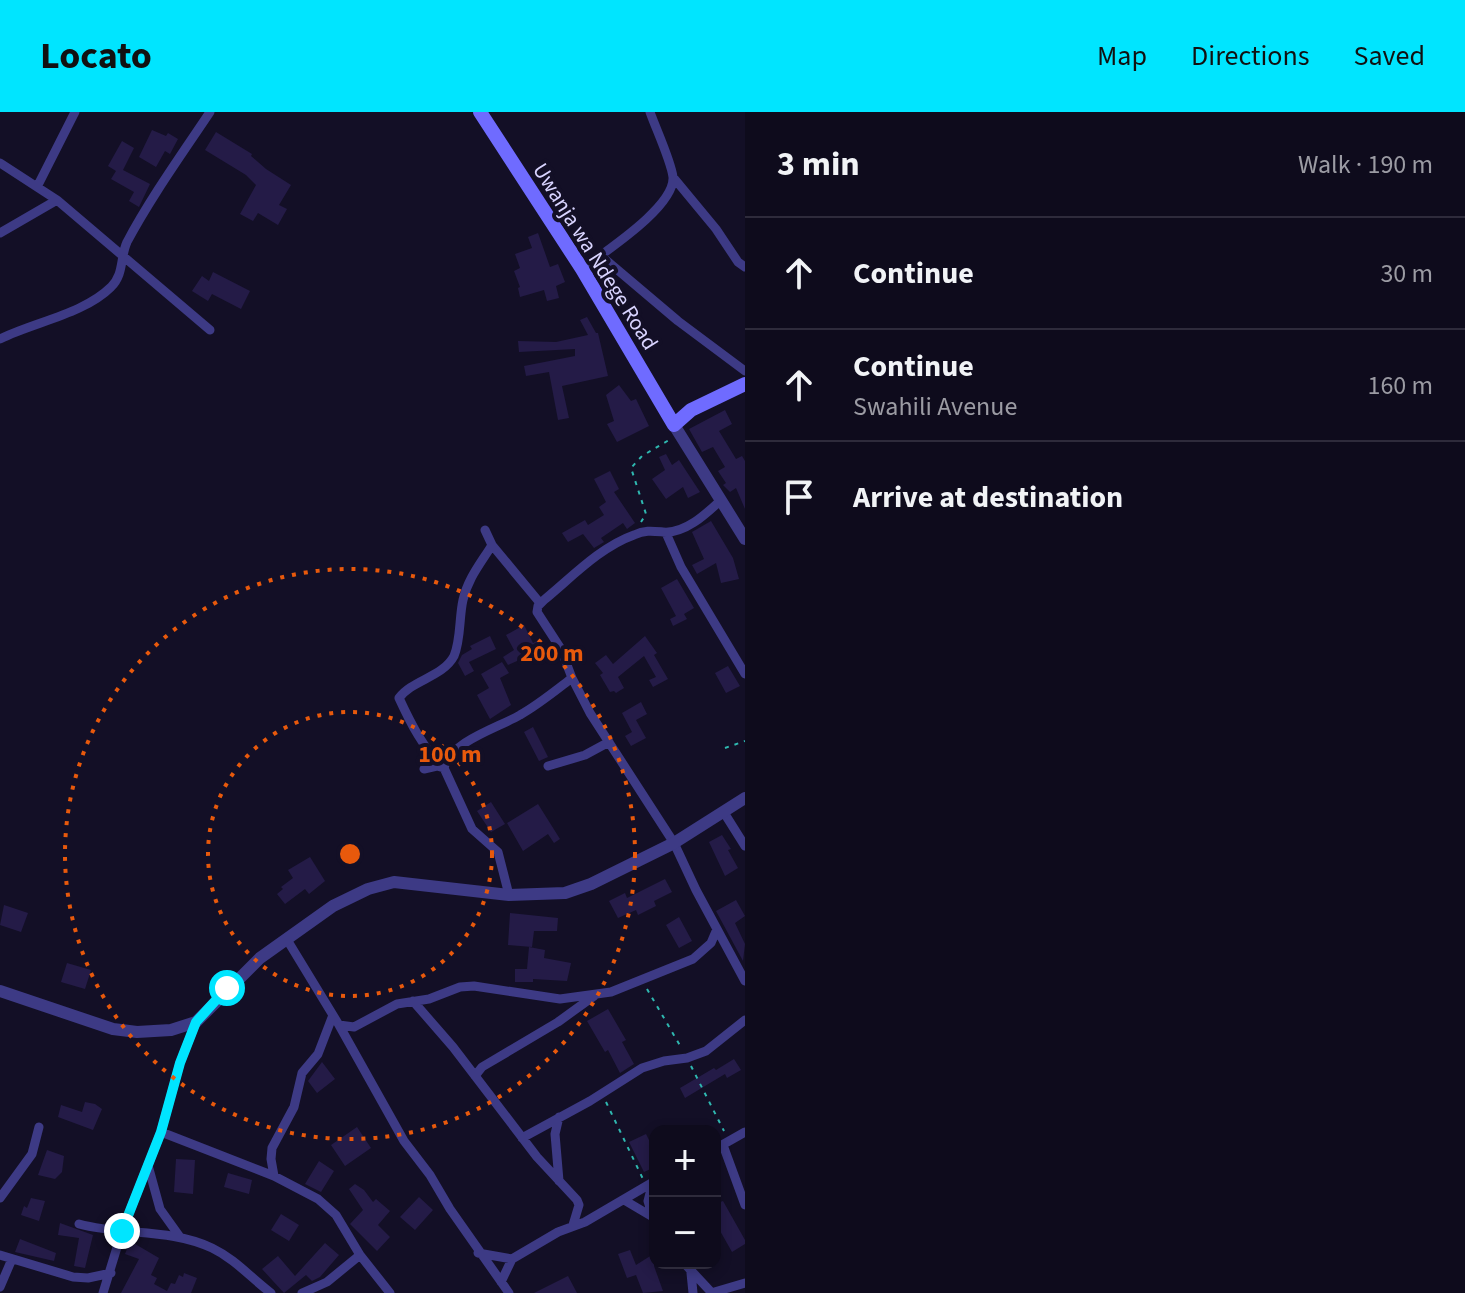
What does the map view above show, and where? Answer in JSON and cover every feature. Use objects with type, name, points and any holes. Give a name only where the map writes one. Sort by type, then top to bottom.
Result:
[{"type":"main road","name":"Uwanja wa Ndege Road","points":[[480,112],[582,269],[677,429]]},
{"type":"main road","points":[[677,429],[691,410],[745,384]]},
{"type":"street","points":[[37,187],[75,112]]},
{"type":"street","points":[[0,339],[111,288],[120,274],[121,255],[137,225],[210,112]]},
{"type":"street","points":[[650,112],[673,177],[745,267]]},
{"type":"street","points":[[0,163],[57,200],[210,330]]},
{"type":"street","points":[[582,269],[649,217],[671,190],[673,177]]},
{"type":"street","points":[[0,233],[57,200]]},
{"type":"street","points":[[600,255],[678,321],[745,371]]},
{"type":"street","points":[[677,429],[745,539]]},
{"type":"street","points":[[721,500],[695,523],[666,533],[648,530],[631,535],[581,569],[540,603],[537,612],[561,649],[572,678],[609,742],[674,843],[745,981]]},
{"type":"street","points":[[485,530],[492,545],[540,603]]},
{"type":"street","points":[[666,533],[681,567],[745,674]]},
{"type":"street","points":[[492,545],[472,574],[463,597],[453,657],[440,669],[405,690],[399,698],[415,732],[432,757],[444,768],[472,829],[498,852],[509,895]]},
{"type":"street","points":[[444,768],[447,759],[459,748],[520,715],[572,678]]},
{"type":"street","points":[[548,766],[585,755],[609,742]]},
{"type":"street","points":[[424,769],[444,768]]},
{"type":"street","points":[[103,1293],[122,1231],[161,1132],[180,1063],[196,1022],[227,988],[286,938],[333,906],[368,889],[394,882],[509,895],[565,893],[591,884],[674,843],[745,798]]},
{"type":"street","points":[[723,811],[745,846]]},
{"type":"street","points":[[339,1025],[354,1027],[397,1004],[429,999],[460,987],[474,986],[560,999],[597,994],[643,981],[702,952],[717,929]]},
{"type":"street","points":[[286,938],[404,1141],[430,1175],[478,1253],[509,1293]]},
{"type":"street","points":[[0,991],[113,1029],[155,1032],[196,1022]]},
{"type":"street","points":[[475,1076],[482,1067],[558,1022],[597,994]]},
{"type":"street","points":[[413,1001],[522,1138],[575,1196],[579,1205],[573,1225]]},
{"type":"street","points":[[274,1176],[272,1148],[294,1107],[302,1073],[318,1054],[333,1015]]},
{"type":"street","points":[[522,1138],[642,1068],[706,1051],[745,1020]]},
{"type":"street","points":[[559,1117],[555,1134],[559,1182]]},
{"type":"street","points":[[0,1198],[32,1154],[39,1127]]},
{"type":"street","points":[[161,1132],[274,1176],[328,1206],[390,1293]]},
{"type":"street","points":[[745,1132],[722,1145],[745,1205]]},
{"type":"street","points":[[148,1167],[160,1209],[180,1237]]},
{"type":"street","points":[[501,1282],[512,1259],[649,1185]]},
{"type":"street","points":[[624,1200],[649,1217]]},
{"type":"street","points":[[79,1224],[98,1229],[180,1237],[212,1248],[232,1260],[271,1293]]},
{"type":"street","points":[[478,1253],[512,1259]]},
{"type":"street","points":[[0,1255],[73,1277],[88,1278],[111,1273]]},
{"type":"street","points":[[302,1293],[327,1282],[360,1255]]},
{"type":"street","points":[[0,1287],[12,1259]]},
{"type":"street","points":[[688,1269],[693,1293]]},
{"type":"street","points":[[690,1269],[711,1293],[745,1283]]},
{"type":"path","points":[[631,535],[646,514],[632,471],[633,464],[677,429]]},
{"type":"path","points":[[725,748],[745,741]]},
{"type":"path","points":[[643,981],[687,1058],[722,1145]]},
{"type":"path","points":[[602,1093],[649,1178]]},
{"type":"building","points":[[152,130],[178,139],[170,154],[165,151],[156,167],[139,157]]},
{"type":"building","points":[[216,132],[252,154],[266,169],[291,185],[279,205],[287,209],[278,225],[258,213],[253,221],[240,214],[256,185],[246,175],[205,150]]},
{"type":"building","points":[[122,141],[134,148],[123,170],[150,184],[139,207],[129,201],[134,192],[111,179],[116,171],[108,166]]},
{"type":"building","points":[[538,233],[550,267],[558,264],[565,282],[556,286],[559,298],[547,301],[544,290],[520,297],[514,271],[520,268],[515,254],[532,248],[528,237]]},
{"type":"building","points":[[213,272],[250,291],[241,309],[212,294],[208,301],[192,291],[202,276],[209,281]]},
{"type":"building","points":[[636,308],[645,326],[631,333],[622,316]]},
{"type":"building","points":[[587,317],[598,333],[608,376],[562,386],[569,418],[558,420],[549,372],[526,376],[524,366],[575,356],[575,349],[519,352],[518,341],[556,342],[588,335],[580,320]]},
{"type":"building","points":[[619,385],[631,401],[636,399],[649,426],[617,442],[607,424],[614,421],[606,395]]},
{"type":"building","points":[[725,410],[732,424],[719,431],[736,459],[742,456],[745,461],[745,509],[736,488],[730,492],[723,485],[726,483],[718,471],[725,467],[713,447],[702,452],[689,429]]},
{"type":"building","points":[[666,454],[672,465],[679,460],[700,492],[688,498],[683,487],[666,499],[652,479],[665,470],[659,457]]},
{"type":"building","points":[[610,471],[619,489],[614,492],[635,523],[627,529],[623,523],[601,538],[604,542],[594,548],[583,534],[568,542],[562,533],[585,520],[588,525],[604,515],[599,507],[606,502],[594,479]]},
{"type":"building","points":[[711,521],[733,558],[739,579],[721,583],[716,563],[697,574],[692,565],[704,559],[692,532]]},
{"type":"building","points":[[677,579],[694,608],[684,614],[687,619],[673,626],[670,619],[676,616],[661,588]]},
{"type":"building","points":[[524,625],[533,643],[539,640],[544,649],[508,665],[503,657],[514,650],[506,635]]},
{"type":"building","points":[[490,636],[496,649],[469,662],[474,671],[465,676],[458,663],[462,655],[472,649],[470,646]]},
{"type":"building","points":[[645,636],[657,653],[654,655],[668,679],[653,687],[649,680],[656,677],[644,656],[618,677],[624,688],[616,693],[610,692],[600,675],[603,673],[595,663],[606,655],[613,664]]},
{"type":"building","points":[[502,662],[509,673],[500,678],[511,705],[490,719],[477,695],[489,688],[481,674]]},
{"type":"building","points":[[728,666],[740,686],[726,693],[715,673]]},
{"type":"building","points":[[641,702],[647,714],[636,720],[646,738],[631,746],[625,736],[632,732],[622,713]]},
{"type":"building","points":[[533,727],[548,757],[539,761],[524,732]]},
{"type":"building","points":[[491,802],[505,824],[491,832],[477,811]]},
{"type":"building","points":[[538,804],[560,839],[554,843],[548,834],[523,851],[507,823]]},
{"type":"building","points":[[722,835],[738,868],[725,876],[709,842]]},
{"type":"building","points":[[310,857],[325,881],[309,894],[305,889],[285,904],[277,894],[293,878],[288,870]]},
{"type":"building","points":[[665,879],[672,892],[654,901],[656,906],[638,915],[636,910],[618,918],[609,901],[625,893],[627,898]]},
{"type":"building","points":[[736,900],[745,916],[735,923],[745,944],[743,961],[716,911]]},
{"type":"building","points":[[4,905],[28,913],[21,932],[0,925]]},
{"type":"building","points":[[510,913],[558,918],[557,931],[534,931],[532,947],[508,945]]},
{"type":"building","points":[[679,917],[692,941],[679,948],[666,925]]},
{"type":"building","points":[[529,947],[545,950],[544,958],[571,963],[567,981],[533,979],[533,982],[515,982],[515,969],[527,969]]},
{"type":"building","points":[[67,963],[91,970],[85,989],[61,982]]},
{"type":"building","points":[[608,1009],[626,1040],[622,1042],[634,1064],[620,1073],[587,1021]]},
{"type":"building","points":[[734,1059],[741,1070],[727,1078],[725,1074],[685,1098],[680,1088]]},
{"type":"building","points":[[322,1062],[335,1079],[317,1093],[308,1081]]},
{"type":"building","points":[[85,1102],[102,1109],[93,1130],[58,1117],[61,1105],[82,1112]]},
{"type":"building","points":[[357,1127],[371,1148],[345,1166],[331,1145]]},
{"type":"building","points":[[646,1134],[649,1140],[649,1170],[644,1172],[629,1142]]},
{"type":"building","points":[[47,1150],[64,1156],[62,1172],[55,1179],[38,1175]]},
{"type":"building","points":[[176,1159],[195,1160],[193,1194],[174,1192]]},
{"type":"building","points":[[319,1161],[334,1171],[321,1192],[305,1184]]},
{"type":"building","points":[[228,1173],[252,1180],[249,1194],[224,1187]]},
{"type":"building","points":[[355,1184],[373,1202],[376,1199],[390,1211],[378,1225],[390,1237],[377,1251],[350,1224],[363,1210],[349,1189]]},
{"type":"building","points":[[419,1197],[433,1210],[415,1230],[400,1217]]},
{"type":"building","points":[[31,1198],[45,1201],[39,1221],[21,1215]]},
{"type":"building","points":[[721,1202],[745,1240],[745,1244],[732,1252],[721,1233]]},
{"type":"building","points":[[281,1214],[299,1225],[289,1241],[271,1230]]},
{"type":"building","points":[[60,1223],[93,1235],[85,1268],[74,1266],[79,1238],[58,1235]]},
{"type":"building","points":[[20,1239],[56,1253],[54,1261],[15,1252]]},
{"type":"building","points":[[130,1241],[159,1258],[151,1275],[157,1278],[154,1284],[167,1291],[171,1283],[175,1284],[179,1275],[183,1277],[184,1273],[197,1278],[191,1293],[121,1293],[139,1259],[125,1254]]},
{"type":"building","points":[[325,1243],[339,1255],[320,1277],[312,1281],[306,1275],[284,1293],[262,1269],[278,1256],[295,1276]]},
{"type":"building","points":[[630,1250],[636,1265],[649,1257],[649,1269],[655,1269],[663,1291],[643,1293],[636,1275],[627,1278],[618,1254]]},
{"type":"building","points":[[568,1276],[577,1293],[534,1293]]},
{"type":"route","points":[[122,1231],[161,1132],[180,1063],[196,1022],[227,988]]}]
